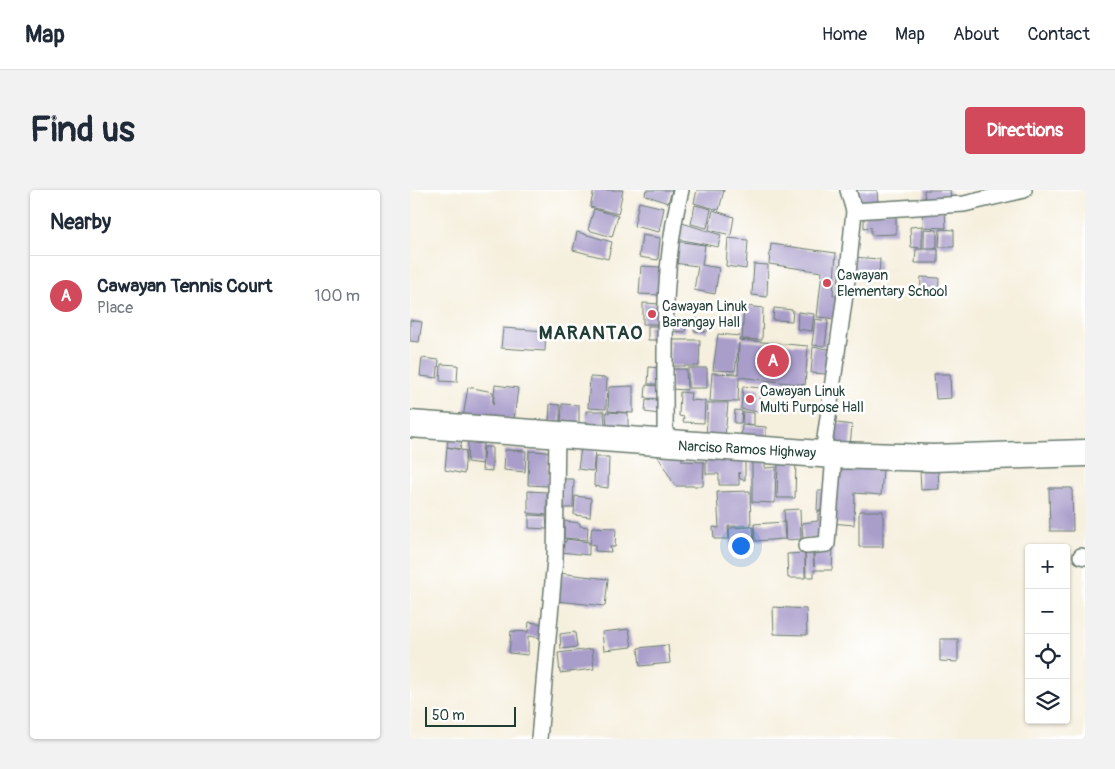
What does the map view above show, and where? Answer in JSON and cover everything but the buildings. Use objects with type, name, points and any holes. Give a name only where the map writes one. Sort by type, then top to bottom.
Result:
[{"type":"highway","name":"Narciso Ramos Highway","points":[[410,424],[665,444],[828,454],[933,458],[1085,453]]},
{"type":"street","points":[[665,444],[667,281],[673,220],[681,190]]},
{"type":"street","points":[[806,546],[827,544],[828,454],[854,211],[848,190]]},
{"type":"street","points":[[854,211],[964,204],[1024,190]]},
{"type":"street","points":[[538,739],[554,559],[556,435]]},
{"type":"place","name":"Cawayan Elementary School","points":[[827,283]]},
{"type":"place","name":"Cawayan Linuk Barangay Hall","points":[[652,314]]},
{"type":"place","name":"Cawayan Tennis Court","points":[[773,361]]},
{"type":"place","name":"Cawayan Linuk Multi Purpose Hall","points":[[750,399]]},
{"type":"district","name":"MARANTAO","points":[[591,332]]}]
